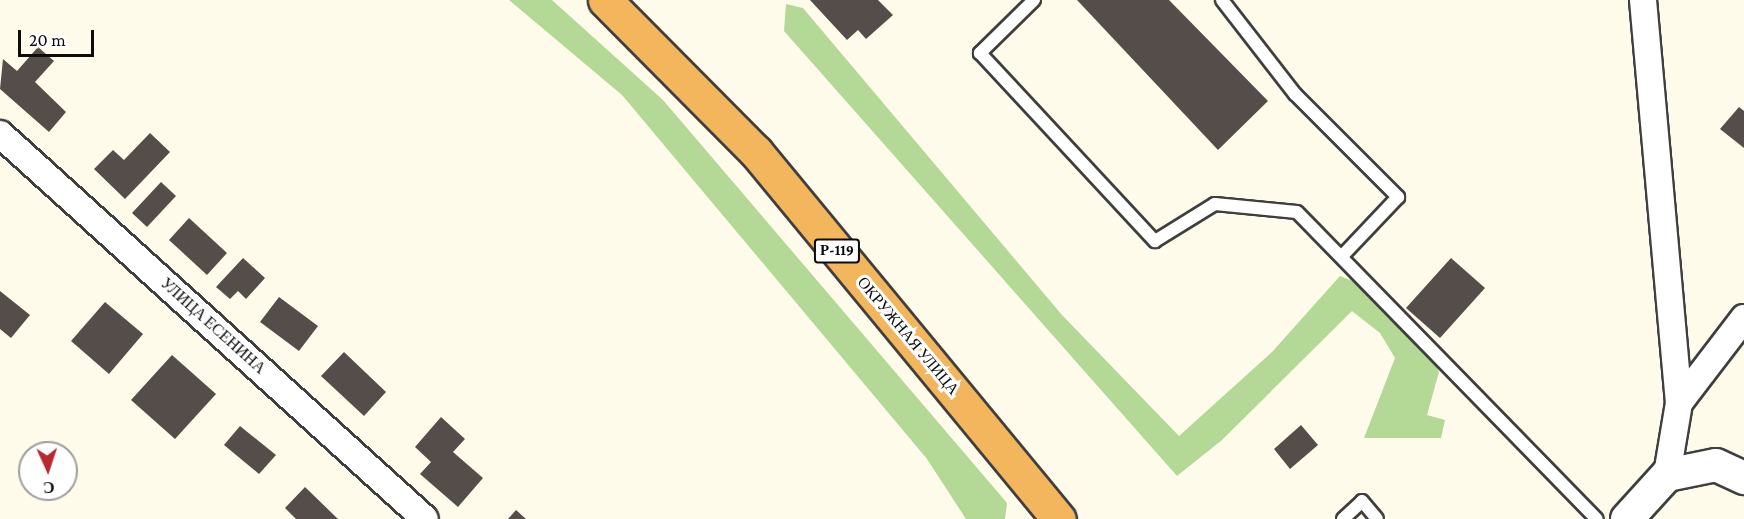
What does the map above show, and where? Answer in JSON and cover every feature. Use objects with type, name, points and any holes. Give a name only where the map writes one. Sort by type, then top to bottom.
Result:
[{"type":"highway","name":"ОКРУЖНАЯ УЛИЦА","points":[[605,0],[756,152],[1059,519]]},
{"type":"street","points":[[1627,519],[1667,476],[1679,403],[1643,0]]},
{"type":"street","name":"УЛИЦА ЕСЕНИНА","points":[[0,134],[425,519]]},
{"type":"street","points":[[1679,403],[1744,318]]},
{"type":"street","points":[[1667,476],[1716,465],[1744,478]]},
{"type":"lane","points":[[1034,0],[980,53],[1155,241],[1215,204],[1297,212],[1343,255],[1597,519]]},
{"type":"lane","points":[[1222,0],[1295,94],[1398,197],[1343,255]]},
{"type":"lane","points":[[1343,519],[1362,501],[1377,519]]},
{"type":"green space","points":[[509,0],[552,0],[663,100],[1007,503],[1005,519],[966,519],[927,459],[622,95]]},
{"type":"green space","points":[[786,4],[803,8],[1062,315],[1179,436],[1272,352],[1340,276],[1365,286],[1430,354],[1439,372],[1427,415],[1445,420],[1441,438],[1364,438],[1395,358],[1380,333],[1352,311],[1222,440],[1177,476],[784,31]]},
{"type":"building","points":[[810,0],[878,0],[893,15],[866,39],[858,30],[847,40]]},
{"type":"building","points":[[1077,0],[1169,0],[1268,101],[1218,150]]},
{"type":"building","points":[[38,47],[54,61],[35,82],[66,112],[49,132],[0,89],[3,59],[17,71]]},
{"type":"building","points":[[1739,107],[1744,111],[1744,148],[1720,129]]},
{"type":"building","points":[[150,133],[170,152],[125,199],[94,169],[113,150],[124,160]]},
{"type":"building","points":[[161,182],[176,196],[147,227],[132,213]]},
{"type":"building","points":[[189,218],[227,253],[207,275],[169,240]]},
{"type":"building","points":[[243,258],[265,278],[246,299],[238,291],[230,299],[216,287]]},
{"type":"building","points":[[1451,258],[1485,288],[1440,338],[1406,308]]},
{"type":"building","points":[[0,291],[30,315],[11,338],[0,329]]},
{"type":"building","points":[[279,297],[318,326],[299,351],[260,322]]},
{"type":"building","points":[[105,302],[143,334],[109,374],[71,341]]},
{"type":"building","points":[[344,352],[386,392],[364,416],[321,376]]},
{"type":"building","points":[[172,355],[216,394],[175,439],[131,400]]},
{"type":"building","points":[[441,417],[465,439],[453,452],[483,478],[458,507],[420,474],[431,462],[415,447]]},
{"type":"building","points":[[1301,425],[1318,445],[1290,469],[1274,449]]},
{"type":"building","points":[[240,426],[276,455],[259,474],[224,445]]},
{"type":"building","points":[[305,487],[338,519],[296,519],[285,508]]},
{"type":"building","points":[[516,510],[526,519],[508,519]]}]
